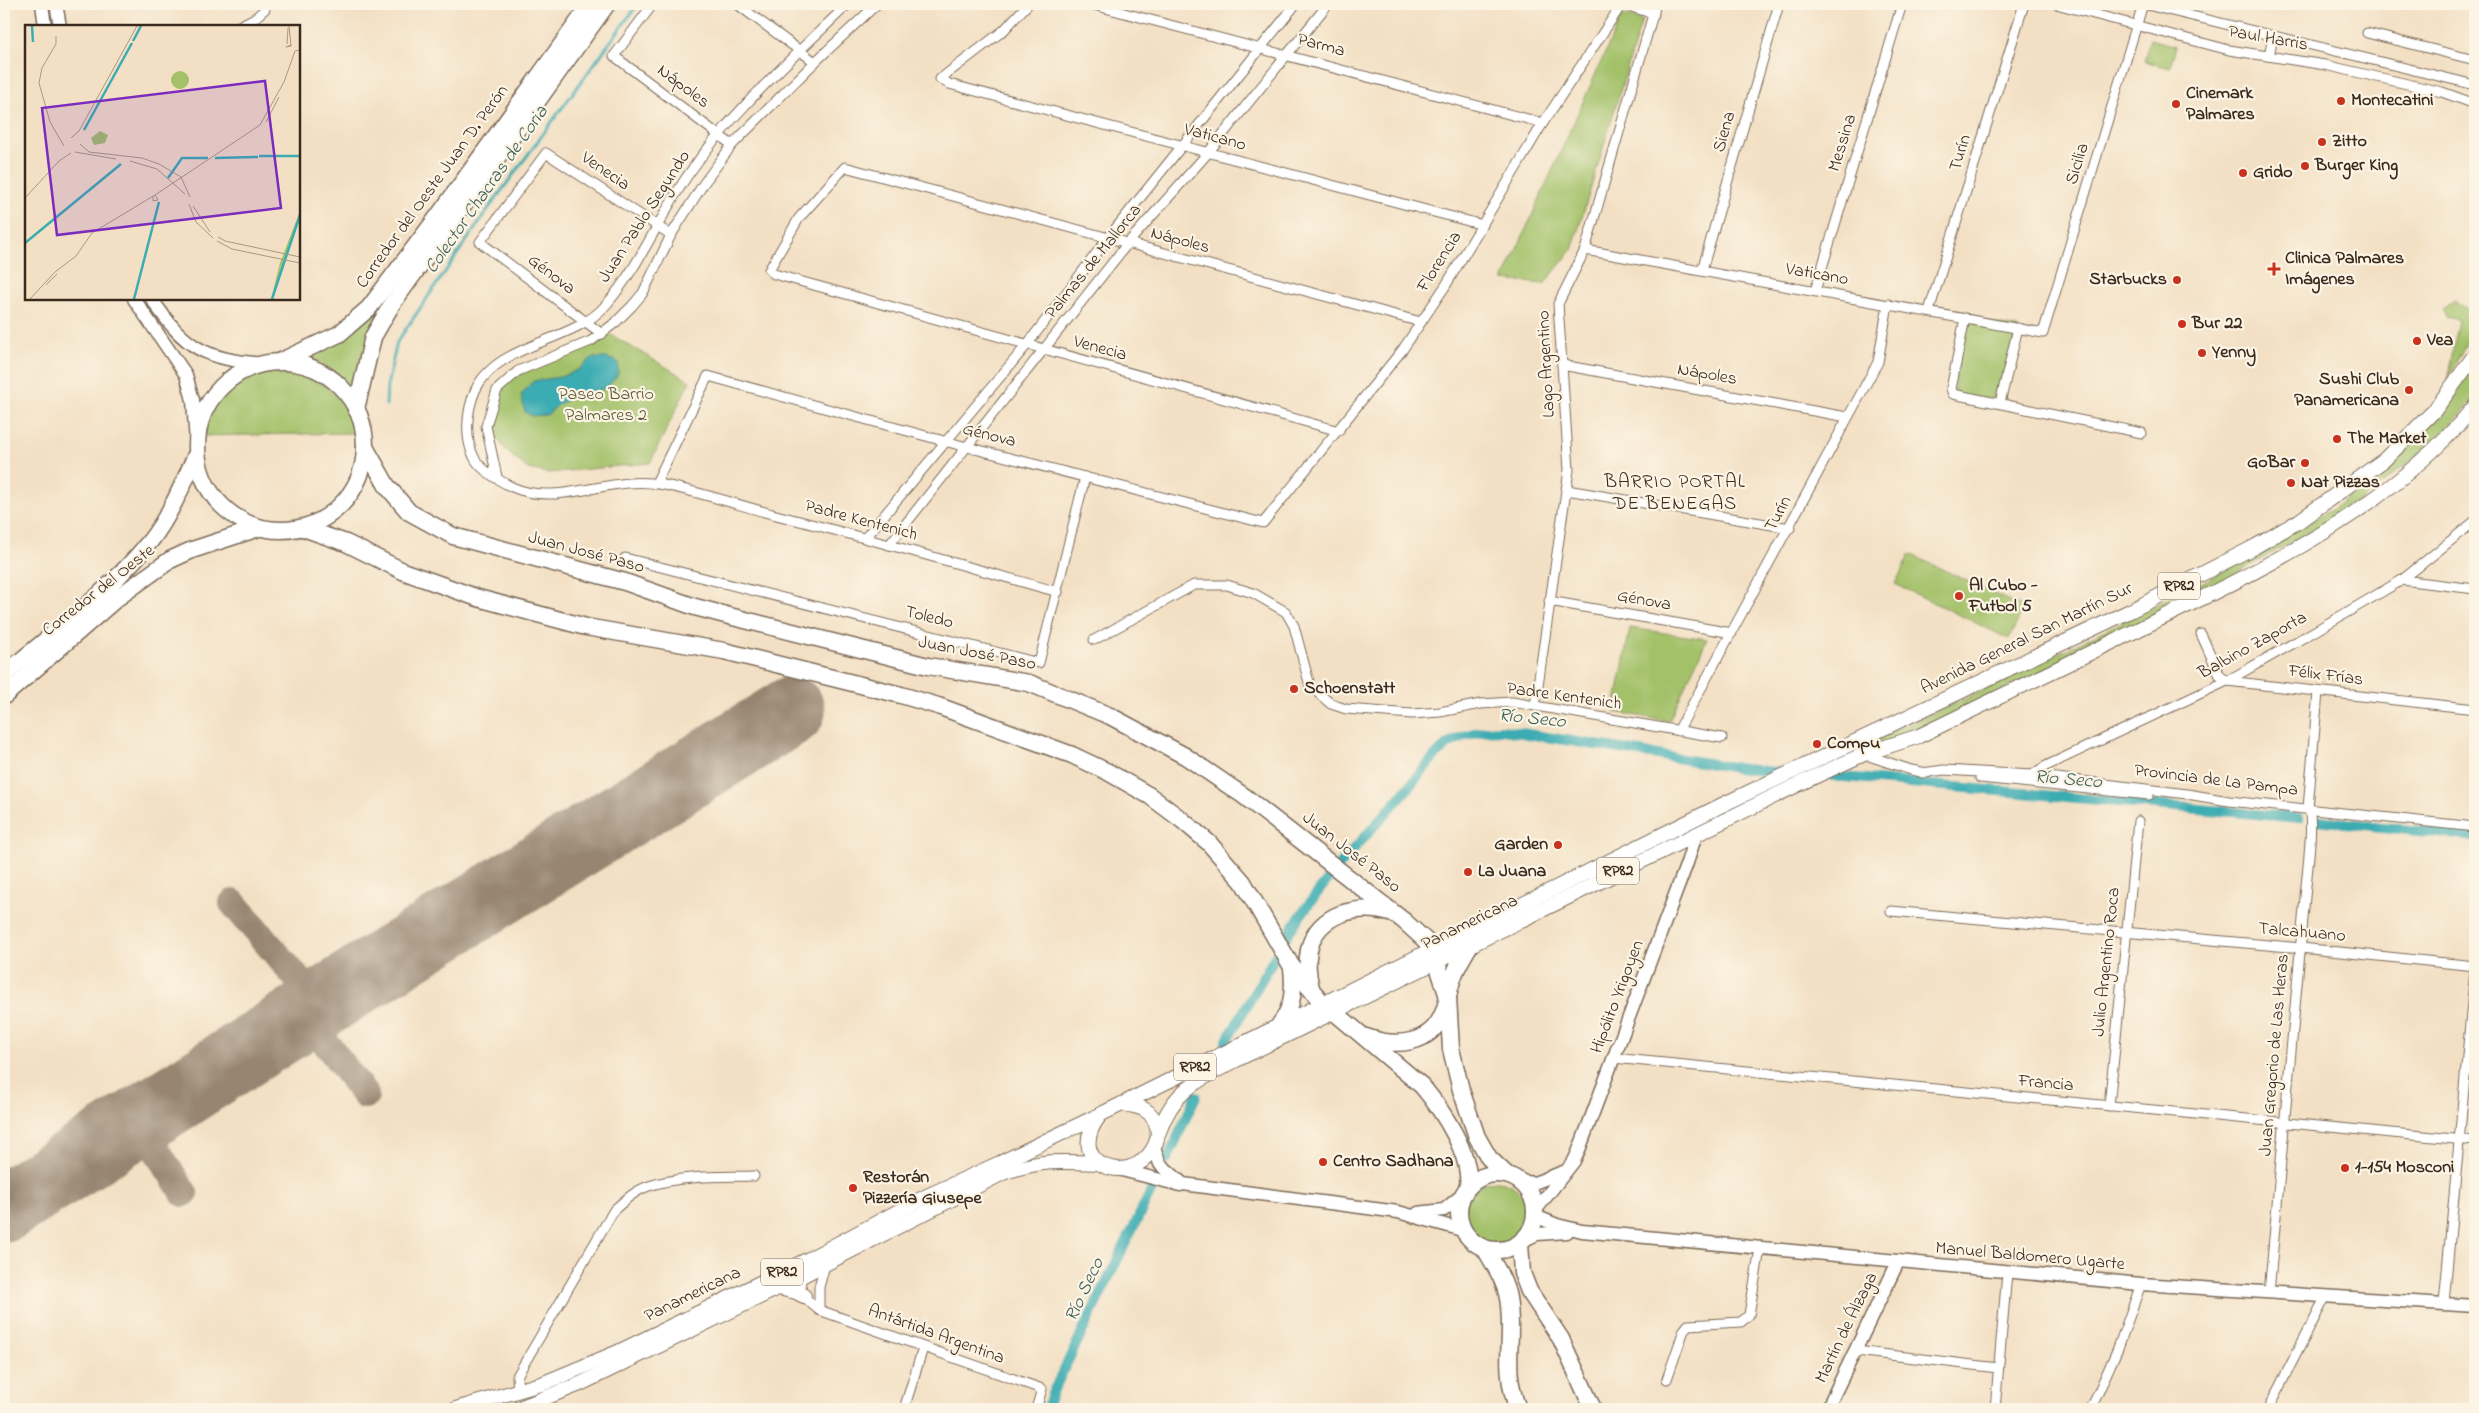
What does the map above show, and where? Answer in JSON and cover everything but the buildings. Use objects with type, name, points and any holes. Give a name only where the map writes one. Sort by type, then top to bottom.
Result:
[{"type":"highway","name":"Corredor del Oeste Juan D. Perón","points":[[271,363],[339,334],[369,308],[439,215],[591,4]]},
{"type":"highway","name":"Corredor del Oeste Juan D. Perón","points":[[356,409],[373,337],[392,304],[607,4]]},
{"type":"highway","points":[[271,363],[302,365],[324,374],[343,389],[356,409],[363,428],[365,447],[359,477],[343,504],[324,518],[303,528],[281,531],[259,528],[236,518],[216,501],[203,479],[196,449],[203,414],[216,391],[238,374],[271,363]]},
{"type":"highway","name":"Juan José Paso","points":[[365,447],[387,486],[409,512],[453,536],[625,582],[695,607],[733,617],[928,666],[1011,679],[1056,692],[1117,719],[1185,756],[1244,796],[1398,916],[1434,954],[1448,997],[1449,1040],[1461,1090],[1484,1151],[1513,1178]]},
{"type":"highway","name":"Corredor del Oeste","points":[[4,675],[118,577],[152,539],[168,514],[196,449]]},
{"type":"highway","name":"Corredor del Oeste","points":[[4,696],[117,598],[170,560],[192,550],[259,528]]},
{"type":"highway","points":[[303,528],[346,543],[405,572],[478,598],[586,627],[724,651],[938,706],[1072,755],[1150,796],[1209,843],[1244,882],[1292,967],[1327,1008],[1422,1086],[1431,1097],[1453,1133],[1469,1174],[1458,1216],[1463,1230],[1471,1241],[1485,1249],[1507,1249],[1522,1241],[1532,1229],[1535,1214],[1529,1191],[1513,1178],[1486,1176],[1465,1191]]},
{"type":"highway","points":[[1311,988],[1308,971],[1309,949],[1315,935],[1329,920],[1345,911],[1356,909],[1383,911],[1398,916]]},
{"type":"highway","points":[[1359,1035],[1391,1043],[1417,1040],[1432,1030],[1438,1023],[1458,966],[1471,943]]},
{"type":"highway","points":[[1280,1024],[1291,1004],[1294,988],[1292,967]]},
{"type":"highway","points":[[1522,1241],[1522,1273],[1529,1291],[1561,1339],[1593,1409]]},
{"type":"highway","points":[[1485,1249],[1501,1277],[1508,1297],[1508,1371],[1518,1409]]},
{"type":"main road","name":"Avenida General San Martín Sur","points":[[1791,777],[1819,759],[2130,611],[2256,546],[2299,521],[2384,460],[2425,422],[2475,355]]},
{"type":"main road","points":[[1864,754],[1919,736],[2278,560],[2377,497],[2428,454],[2475,406]]},
{"type":"main road","points":[[2340,493],[2355,512]]},
{"type":"main road","points":[[2130,611],[2140,628]]},
{"type":"main road","name":"Panamericana","points":[[517,1409],[580,1384],[826,1265],[1005,1172],[1024,1166],[1052,1161],[1098,1163],[1118,1169],[1135,1166],[1148,1156],[1154,1148],[1165,1113],[1176,1098],[1191,1084],[1327,1008],[1791,777],[1820,774],[1864,754]]},
{"type":"main road","name":"Panamericana","points":[[1434,954],[1471,943],[1696,834],[1791,777]]},
{"type":"main road","name":"Panamericana","points":[[456,1409],[518,1392],[573,1372],[616,1353],[808,1259],[927,1196],[1100,1115],[1280,1024],[1327,1008]]},
{"type":"main road","points":[[1122,1104],[1142,1107],[1149,1111],[1155,1118],[1159,1132]]},
{"type":"main road","points":[[1098,1163],[1089,1153],[1087,1139],[1089,1131],[1100,1115]]},
{"type":"main road","points":[[778,1288],[804,1296]]},
{"type":"street","points":[[42,4],[45,25]]},
{"type":"street","points":[[56,4],[60,25]]},
{"type":"street","points":[[241,25],[255,18],[265,9],[266,4]]},
{"type":"street","name":"Nápoles","points":[[652,4],[614,56],[732,145]]},
{"type":"street","points":[[737,4],[801,50],[814,62]]},
{"type":"street","name":"Juan Pablo Segundo","points":[[656,483],[612,484],[550,493],[520,489],[480,466],[474,458],[469,441],[468,425],[475,390],[496,365],[520,351],[557,337],[599,313],[625,284],[656,226],[689,173],[720,135],[848,4]]},
{"type":"street","name":"Juan Pablo Segundo","points":[[497,477],[486,426],[497,390],[518,371],[568,352],[602,334],[632,306],[643,292],[671,235],[704,183],[732,145],[814,62],[877,4]]},
{"type":"street","name":"Vaticano","points":[[1028,4],[1004,30],[940,79],[949,84],[1208,154],[1483,225]]},
{"type":"street","name":"Parma","points":[[1090,4],[1288,54],[1544,123]]},
{"type":"street","name":"Palmas de Mallorca","points":[[865,538],[1026,346],[1108,238],[1296,4]]},
{"type":"street","name":"Palmas de Mallorca","points":[[889,544],[1128,243],[1208,154],[1328,4]]},
{"type":"street","points":[[1622,4],[1654,14]]},
{"type":"street","name":"Florencia","points":[[1263,523],[1404,349],[1446,285],[1544,123],[1622,4]]},
{"type":"street","name":"Lago Argentino","points":[[1535,706],[1569,470],[1558,304],[1585,250],[1656,4]]},
{"type":"street","name":"Siena","points":[[1702,270],[1779,4]]},
{"type":"street","name":"Messina","points":[[1815,291],[1902,4]]},
{"type":"street","name":"Turín","points":[[1930,311],[2024,4]]},
{"type":"street","name":"Paul Harris","points":[[2056,4],[2229,50],[2318,64],[2442,92],[2475,104]]},
{"type":"street","name":"Paul Harris","points":[[2143,4],[2475,85]]},
{"type":"street","name":"Sicilia","points":[[2043,333],[2143,4]]},
{"type":"street","points":[[2367,33],[2475,60]]},
{"type":"street","points":[[2269,56],[2273,36]]},
{"type":"street","name":"Venecia","points":[[480,242],[546,152],[671,235]]},
{"type":"street","name":"Nápoles","points":[[769,270],[798,218],[845,167],[1421,322]]},
{"type":"street","name":"Génova","points":[[480,242],[602,334]]},
{"type":"street","name":"Vaticano","points":[[1585,250],[2043,333]]},
{"type":"street","name":"Venecia","points":[[769,270],[774,274],[1026,346],[1339,431]]},
{"type":"street","points":[[135,300],[186,375],[193,400],[196,449]]},
{"type":"street","points":[[153,300],[177,333],[200,351],[235,362],[271,363]]},
{"type":"street","name":"Turín","points":[[1678,731],[1790,528],[1847,417],[1878,362],[1888,304]]},
{"type":"street","points":[[1965,318],[1951,389],[1953,394],[2000,402],[2142,433]]},
{"type":"street","points":[[2000,402],[2018,328]]},
{"type":"street","name":"Nápoles","points":[[1562,365],[1847,417]]},
{"type":"street","name":"Génova","points":[[656,483],[708,376],[944,442],[1263,523]]},
{"type":"street","name":"Toledo","points":[[625,558],[1039,663],[1085,477]]},
{"type":"street","name":"Padre Kentenich","points":[[656,483],[889,544],[1058,592]]},
{"type":"street","points":[[1567,490],[1790,528]]},
{"type":"street","name":"Balbino Zaporta","points":[[2032,775],[2046,766],[2227,681],[2402,580],[2475,521]]},
{"type":"street","points":[[2402,580],[2475,589]]},
{"type":"street","name":"Padre Kentenich","points":[[1094,640],[1194,585],[1227,585],[1254,593],[1286,612],[1294,626],[1310,686],[1331,704],[1346,709],[1412,714],[1455,710],[1481,704],[1512,702],[1722,738]]},
{"type":"street","name":"Génova","points":[[1550,601],[1732,634]]},
{"type":"street","points":[[2202,634],[2220,676],[2227,681]]},
{"type":"street","name":"Félix Frías","points":[[2227,681],[2475,709]]},
{"type":"street","name":"Juan Gregorio de Las Heras","points":[[2269,1293],[2301,948],[2318,692]]},
{"type":"street","points":[[1864,754],[1922,773],[2229,801]]},
{"type":"street","name":"Provincia de La Pampa","points":[[1922,773],[1944,770],[2032,775],[2187,794],[2310,816],[2475,826]]},
{"type":"street","name":"Julio Argentino Roca","points":[[2109,1106],[2138,821]]},
{"type":"street","name":"Hipólito Yrigoyen","points":[[1535,1214],[1547,1193],[1567,1170],[1579,1150],[1687,863],[1696,834]]},
{"type":"street","name":"Talcahuano","points":[[1890,911],[2126,934],[2301,948],[2475,966]]},
{"type":"street","points":[[2444,1303],[2475,970]]},
{"type":"street","name":"Francia","points":[[1613,1058],[2475,1141]]},
{"type":"street","points":[[1154,1148],[1160,1164],[1171,1175],[1183,1184],[1195,1186],[1398,1212],[1426,1213],[1444,1210],[1465,1191]]},
{"type":"street","points":[[1118,1169],[1183,1186],[1195,1186]]},
{"type":"street","points":[[1513,1178],[1534,1183],[1567,1170]]},
{"type":"street","points":[[518,1392],[517,1376],[614,1210],[631,1195],[649,1186],[695,1179],[754,1176]]},
{"type":"street","points":[[1398,1212],[1463,1230]]},
{"type":"street","name":"Manuel Baldomero Ugarte","points":[[1535,1214],[1556,1225],[1582,1231],[1760,1249],[2141,1284],[2475,1306]]},
{"type":"street","name":"Manuel Baldomero Ugarte","points":[[1522,1241],[1546,1232],[1582,1231]]},
{"type":"street","points":[[1667,1379],[1684,1330],[1688,1325],[1741,1322],[1750,1315],[1760,1249]]},
{"type":"street","points":[[804,1296],[801,1277],[808,1259]]},
{"type":"street","name":"Martín de Álzaga","points":[[1827,1409],[1898,1262]]},
{"type":"street","points":[[819,1310],[819,1287],[826,1265]]},
{"type":"street","points":[[1995,1409],[2007,1273]]},
{"type":"street","points":[[2091,1409],[2118,1348],[2141,1284]]},
{"type":"street","name":"Antártida Argentina","points":[[804,1296],[819,1310],[1042,1389],[1036,1409]]},
{"type":"street","points":[[2268,1409],[2326,1296]]},
{"type":"street","points":[[904,1409],[923,1348]]},
{"type":"street","points":[[1856,1351],[1998,1368]]},
{"type":"green space","points":[[1622,15],[1642,20],[1572,250],[1544,284],[1503,280]]},
{"type":"green space","points":[[2150,39],[2176,46],[2170,68],[2144,61]]},
{"type":"green space","points":[[388,297],[355,392],[333,371],[306,356]]},
{"type":"green space","points":[[2454,300],[2475,314],[2475,326],[2447,380],[2459,320],[2446,317],[2443,309]]},
{"type":"green space","points":[[1965,318],[2018,328],[2000,403],[1953,394]]},
{"type":"green space","name":"Paseo Barrio Palmares 2","points":[[606,332],[690,381],[650,463],[548,473],[528,469],[506,451],[496,436],[493,416],[498,394],[514,375]]},
{"type":"green space","points":[[2475,364],[2475,399],[2443,433],[2378,488],[2336,517],[2233,575],[1983,700],[1537,905],[1256,1041],[1812,768],[1976,694],[2225,571],[2331,510],[2355,493],[2388,465]]},
{"type":"green space","points":[[275,369],[303,374],[326,387],[344,406],[354,433],[204,436],[212,410],[228,390],[249,376]]},
{"type":"green space","name":"Al Cubo - Futbol 5","points":[[1910,554],[2024,608],[2009,639],[1895,584]]},
{"type":"green space","points":[[1630,628],[1707,639],[1669,721],[1614,712]]},
{"type":"green space","points":[[1490,1181],[1502,1181],[1518,1190],[1525,1200],[1527,1212],[1525,1224],[1518,1234],[1502,1243],[1490,1243],[1479,1238],[1470,1229],[1465,1218],[1465,1206],[1470,1195],[1479,1186]]},
{"type":"water","points":[[592,358],[607,358],[618,362],[618,374],[607,388],[573,397],[559,404],[547,415],[532,416],[525,412],[521,395],[533,381],[560,377],[578,370]]},
{"type":"waterway","name":"Colector Chacras de Coria","points":[[386,405],[387,386],[397,342],[489,208],[638,4]]},
{"type":"waterway","name":"Río Seco","points":[[1286,937],[1327,881],[1428,764],[1448,744],[1467,735],[1503,730],[1744,769],[1776,772]]},
{"type":"waterway","name":"Río Seco","points":[[1833,776],[2299,818]]},
{"type":"waterway","name":"Río Seco","points":[[2317,820],[2475,837]]},
{"type":"waterway","name":"Río Seco","points":[[1226,1042],[1276,955]]},
{"type":"waterway","name":"Río Seco","points":[[1167,1160],[1196,1096]]},
{"type":"waterway","name":"Río Seco","points":[[1047,1409],[1051,1396],[1154,1185]]},
{"type":"taxiway","points":[[233,903],[320,1005]]},
{"type":"taxiway","points":[[321,1030],[326,1012],[348,987]]},
{"type":"taxiway","points":[[283,1028],[316,1034],[323,1039],[365,1095]]},
{"type":"taxiway","points":[[146,1134],[147,1120],[155,1111]]},
{"type":"taxiway","points":[[118,1135],[136,1131],[146,1134],[184,1193]]},
{"type":"runway","points":[[4,1208],[362,978],[791,711]]},
{"type":"place","name":"Montecatini","points":[[2341,101]]},
{"type":"place","name":"Cinemark Palmares","points":[[2176,104]]},
{"type":"place","name":"Zitto","points":[[2322,142]]},
{"type":"place","name":"Burger King","points":[[2305,166]]},
{"type":"place","name":"Grido","points":[[2243,173]]},
{"type":"place","name":"Clinica Palmares Imágenes","points":[[2274,269]]},
{"type":"place","name":"Starbucks","points":[[2177,280]]},
{"type":"place","name":"Bur 22","points":[[2182,324]]},
{"type":"place","name":"Vea","points":[[2417,341]]},
{"type":"place","name":"Yenny","points":[[2202,353]]},
{"type":"place","name":"Sushi Club Panamericana","points":[[2409,390]]},
{"type":"place","name":"The Market","points":[[2337,439]]},
{"type":"place","name":"GoBar","points":[[2305,463]]},
{"type":"place","name":"Nat Pizzas","points":[[2291,483]]},
{"type":"place","name":"Al Cubo - Futbol 5","points":[[1959,596]]},
{"type":"place","name":"Schoenstatt","points":[[1294,689]]},
{"type":"place","name":"Compu","points":[[1817,744]]},
{"type":"place","name":"Garden","points":[[1558,845]]},
{"type":"place","name":"La Juana","points":[[1468,872]]},
{"type":"place","name":"Centro Sadhana","points":[[1323,1162]]},
{"type":"place","name":"1-154 Mosconi","points":[[2345,1168]]},
{"type":"place","name":"Restorán Pizzería Giusepe","points":[[853,1188]]},
{"type":"district","name":"BARRIO PORTAL DE BENEGAS","points":[[1675,493]]}]
